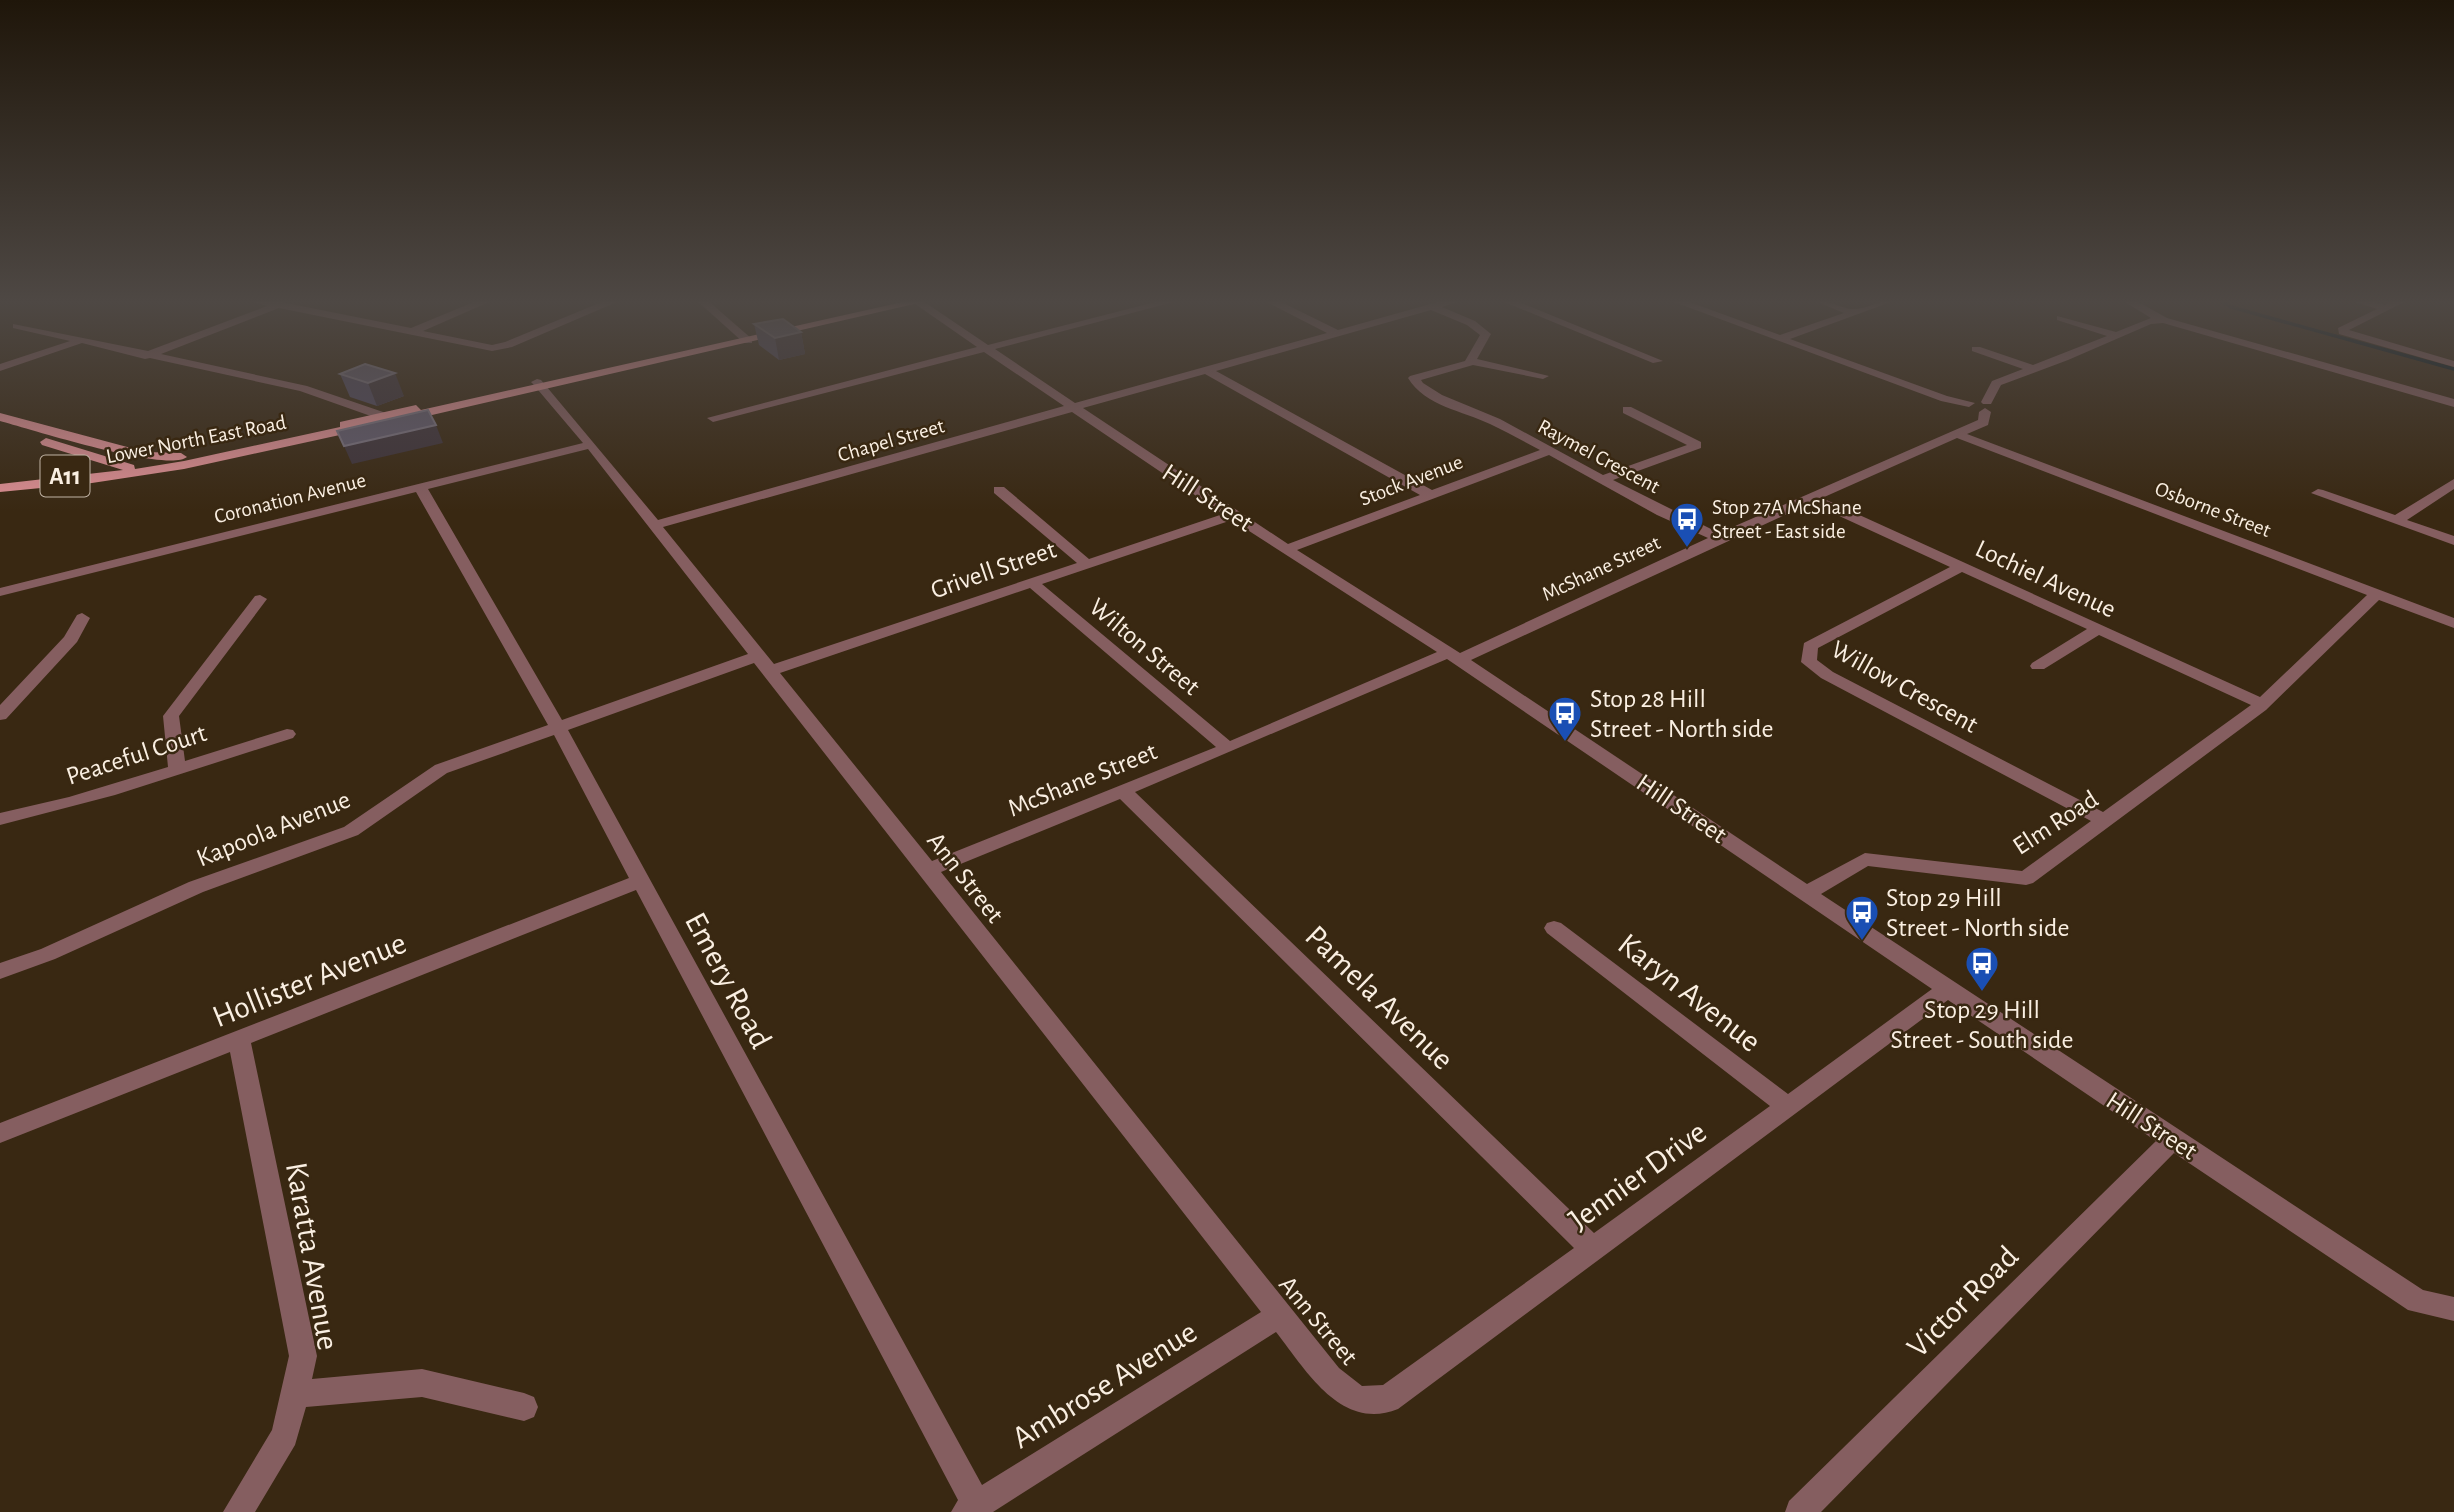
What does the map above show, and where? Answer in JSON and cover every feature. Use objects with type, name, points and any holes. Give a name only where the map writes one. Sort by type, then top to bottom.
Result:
[{"type":"main road","name":"Lower North East Road","points":[[0,488],[211,460],[608,370]]},
{"type":"main road","name":"Lower North East Road","points":[[0,482],[129,471],[539,385]]},
{"type":"main road","points":[[0,417],[146,456],[195,457]]},
{"type":"main road","points":[[0,429],[129,471],[131,462],[122,450]]},
{"type":"street","points":[[212,370],[303,388],[382,416]]},
{"type":"street","points":[[713,418],[908,370]]},
{"type":"street","name":"Hill Street","points":[[1017,370],[1233,515],[1454,655],[2063,1067],[2417,1301],[2454,1309]]},
{"type":"street","name":"Chapel Street","points":[[654,525],[1213,370]]},
{"type":"street","name":"Raymel Crescent","points":[[1442,370],[1414,378],[1415,383],[1423,391],[1496,422],[1547,452],[1719,538]]},
{"type":"street","points":[[1512,370],[1544,376]]},
{"type":"street","points":[[1864,370],[1945,399],[1992,408],[1996,383],[2032,370]]},
{"type":"street","points":[[2337,370],[2454,403]]},
{"type":"street","points":[[1208,371],[1430,495]]},
{"type":"street","name":"Ann Street","points":[[539,385],[591,444],[1329,1378],[1358,1400]]},
{"type":"street","name":"McShane Street","points":[[928,870],[1454,655],[1984,422],[1992,408]]},
{"type":"street","points":[[1602,480],[1697,445],[1627,410]]},
{"type":"street","name":"Osborne Street","points":[[1957,434],[2454,623]]},
{"type":"street","name":"Coronation Avenue","points":[[0,592],[591,444]]},
{"type":"street","name":"Stock Avenue","points":[[1289,548],[1547,452]]},
{"type":"street","points":[[2397,520],[2454,483]]},
{"type":"street","name":"Emery Road","points":[[420,487],[558,727],[971,1509]]},
{"type":"street","points":[[999,490],[1086,563]]},
{"type":"street","points":[[2318,492],[2454,541]]},
{"type":"street","name":"Lochiel Avenue","points":[[1811,498],[2261,703]]},
{"type":"street","name":"Grivell Street","points":[[764,663],[1031,582],[1233,515]]},
{"type":"street","name":"Willow Crescent","points":[[1962,566],[1810,646],[1809,662],[2105,821]]},
{"type":"street","name":"Wilton Street","points":[[1031,582],[1228,748]]},
{"type":"street","name":"Elm Road","points":[[1808,893],[1865,859],[2025,878],[2260,706],[2376,594]]},
{"type":"street","points":[[177,769],[171,716],[260,599]]},
{"type":"street","points":[[0,715],[71,639],[82,618]]},
{"type":"street","points":[[2038,666],[2098,629]]},
{"type":"street","name":"Kapoola Avenue","points":[[0,971],[48,954],[196,887],[351,831],[441,769],[558,727],[764,663]]},
{"type":"street","name":"Peaceful Court","points":[[0,819],[47,810],[287,734]]},
{"type":"street","name":"Pamela Avenue","points":[[1122,790],[1593,1249]]},
{"type":"street","name":"Hollister Avenue","points":[[0,1133],[640,881]]},
{"type":"street","name":"Karyn Avenue","points":[[1554,928],[1787,1107]]},
{"type":"street","name":"Jennier Drive","points":[[1358,1400],[1388,1399],[1949,988]]},
{"type":"street","name":"Karatta Avenue","points":[[238,1512],[285,1435],[303,1356],[239,1041]]},
{"type":"street","name":"Victor Road","points":[[1800,1512],[2173,1139]]},
{"type":"street","name":"Ambrose Avenue","points":[[971,1509],[1280,1315]]},
{"type":"street","points":[[294,1394],[422,1383],[524,1407]]},
{"type":"building","points":[[351,370],[384,370],[395,373],[368,383],[340,374]]},
{"type":"building","points":[[428,410],[436,425],[344,446],[337,431]]},
{"type":"place","name":"Stop 27A McShane Street - East side","points":[[1687,549]]},
{"type":"place","name":"Stop 28 Hill Street - North side","points":[[1565,743]]},
{"type":"place","name":"Stop 29 Hill Street - North side","points":[[1862,942]]},
{"type":"place","name":"Stop 29 Hill Street - South side","points":[[1982,993]]}]
